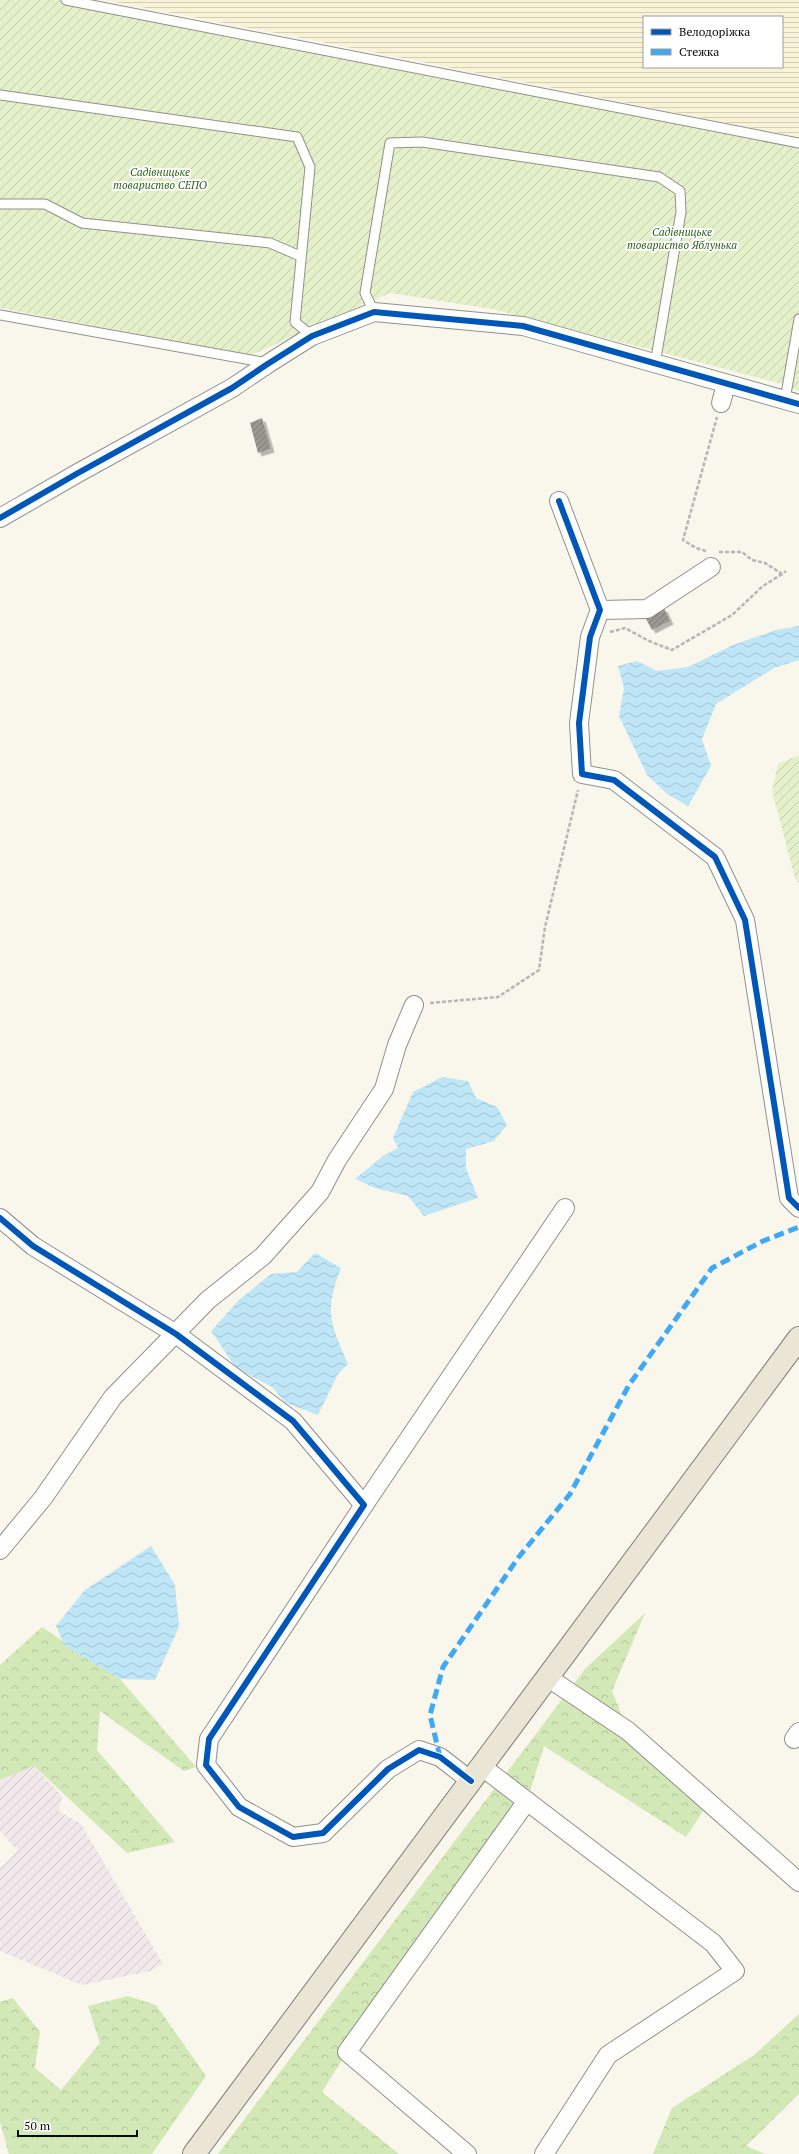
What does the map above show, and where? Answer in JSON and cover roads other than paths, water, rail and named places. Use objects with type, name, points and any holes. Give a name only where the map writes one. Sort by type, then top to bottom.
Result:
[{"type":"main road","points":[[194,2154],[799,1338]]},
{"type":"street","points":[[0,518],[232,388],[268,363],[312,336],[374,312],[523,326],[792,402]]},
{"type":"street","points":[[721,403],[726,384]]},
{"type":"street","points":[[559,501],[600,610],[590,636],[579,723],[582,774],[614,780],[715,857],[746,920],[789,1198],[799,1208]]},
{"type":"street","points":[[600,610],[647,609],[711,567]]},
{"type":"street","points":[[0,1550],[43,1498],[113,1397],[208,1300],[263,1256],[320,1192],[337,1160],[384,1088],[397,1045],[414,1005]]},
{"type":"street","points":[[544,2154],[608,2055],[735,1971],[713,1943],[526,1801],[476,1774],[440,1757],[420,1750],[388,1769],[323,1834],[293,1837],[239,1807],[206,1765],[209,1739],[364,1505],[565,1208]]},
{"type":"street","points":[[0,1218],[33,1246],[176,1334],[293,1421],[364,1505]]},
{"type":"street","points":[[547,1677],[628,1731],[799,1882]]},
{"type":"street","points":[[467,2154],[347,2052],[526,1801]]},
{"type":"lane","points":[[66,0],[799,143]]},
{"type":"lane","points":[[0,95],[297,137],[310,166],[300,256],[295,322],[312,336]]},
{"type":"lane","points":[[374,312],[365,293],[390,143],[422,142],[659,177],[680,191],[681,212],[655,364]]},
{"type":"lane","points":[[0,204],[45,204],[82,222],[270,243],[300,256]]},
{"type":"lane","points":[[0,315],[268,363]]},
{"type":"lane","points":[[792,402],[799,320]]},
{"type":"water","points":[[799,626],[799,660],[774,668],[716,704],[702,739],[711,766],[688,806],[667,794],[647,775],[619,716],[624,688],[618,666],[637,661],[657,671],[688,667],[733,645],[776,630]]},
{"type":"water","points":[[442,1077],[468,1081],[476,1098],[497,1107],[507,1125],[494,1141],[466,1149],[466,1168],[478,1198],[424,1216],[408,1196],[375,1188],[355,1179],[383,1156],[398,1148],[393,1138],[413,1092]]},
{"type":"water","points":[[315,1253],[341,1268],[332,1295],[331,1317],[333,1327],[348,1364],[338,1374],[318,1415],[286,1403],[272,1387],[236,1368],[211,1331],[239,1300],[271,1274],[297,1272]]},
{"type":"water","points":[[151,1546],[175,1585],[179,1627],[155,1680],[120,1679],[65,1646],[56,1626],[85,1590]]},
{"type":"park label","name":"Садівницьке товариство СЕПО","points":[[160,178]]},
{"type":"park label","name":"Садівницьке товариство Яблунька","points":[[682,238]]}]
